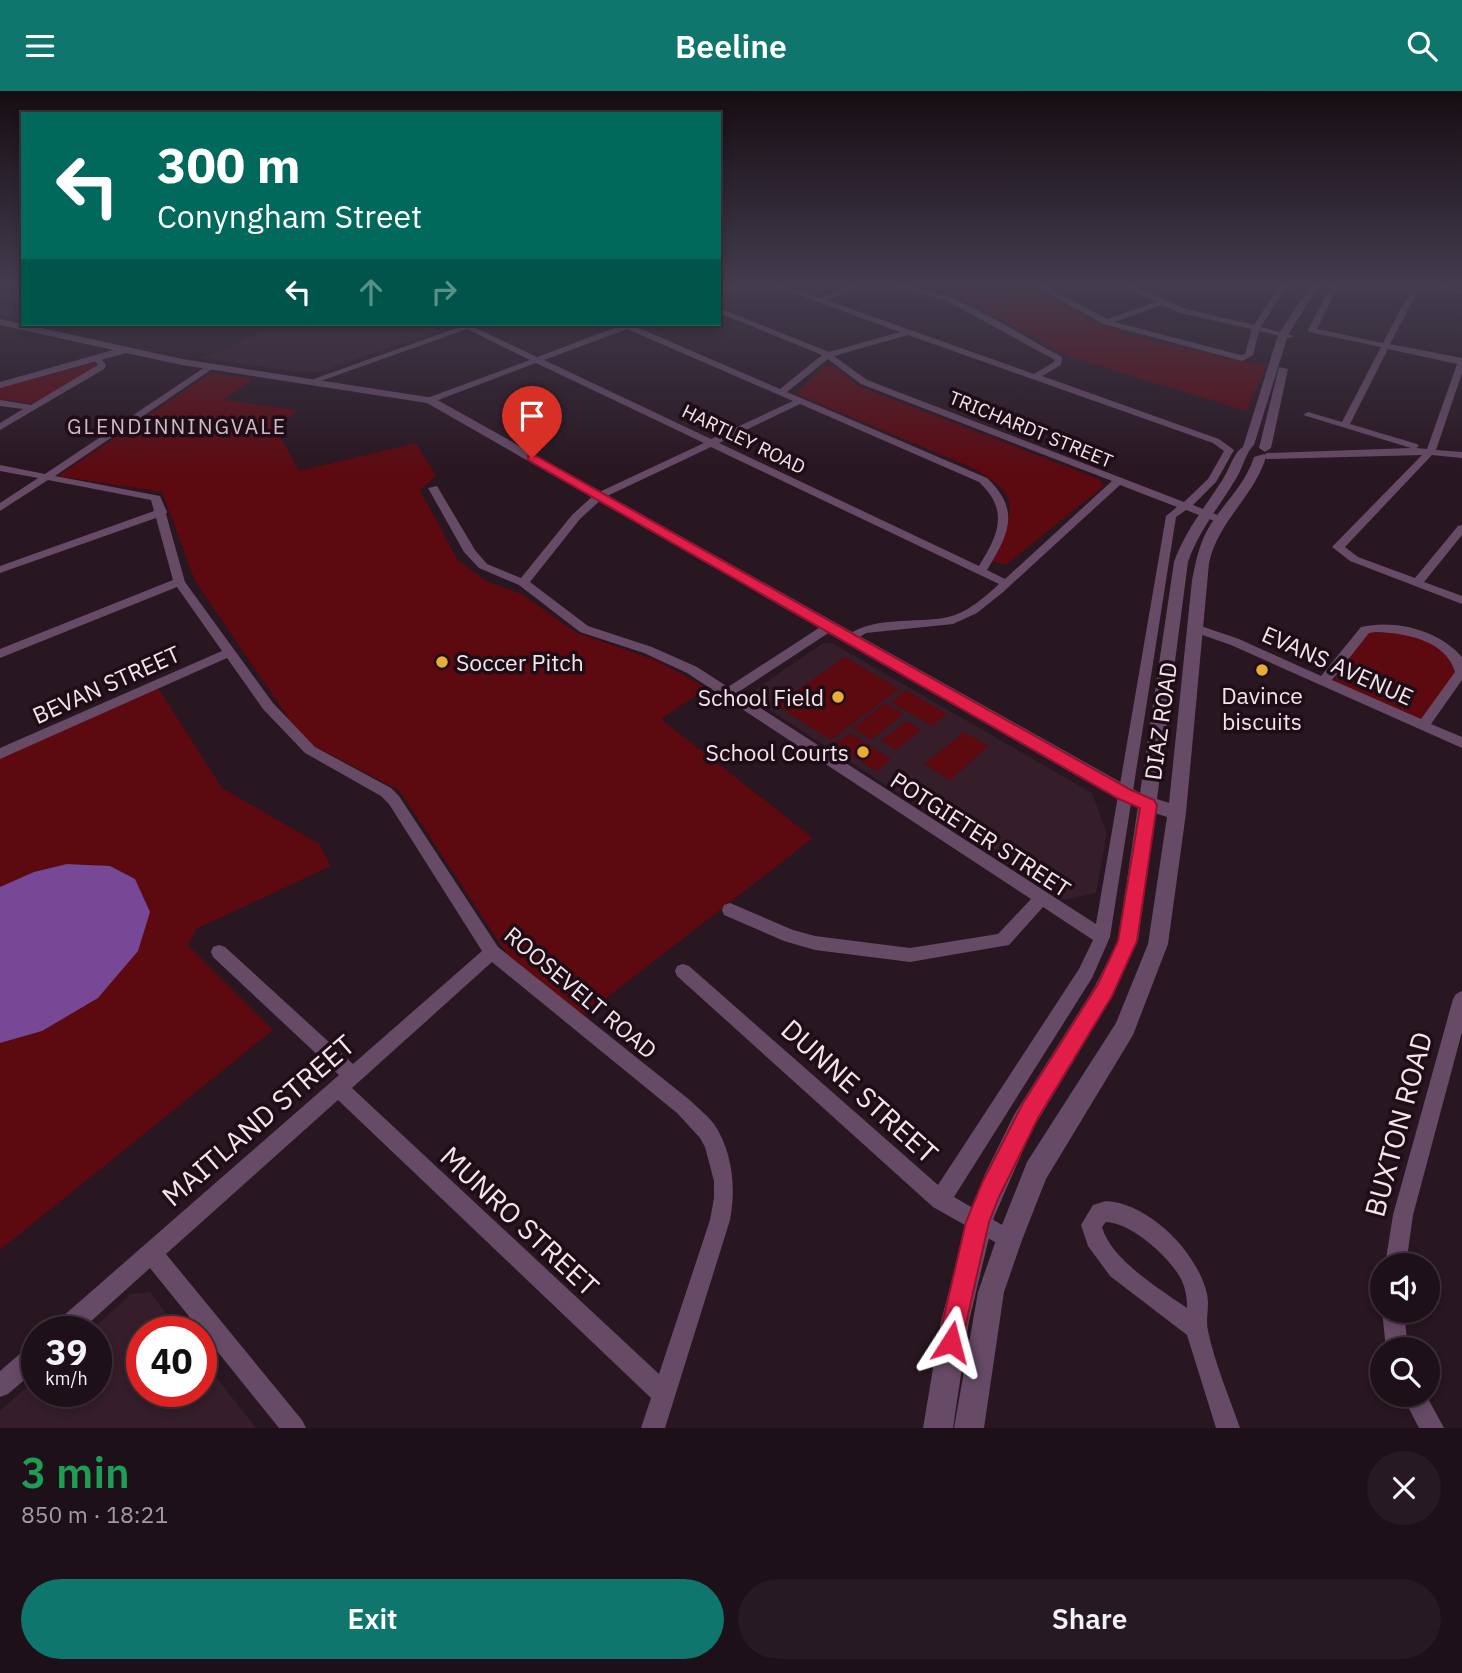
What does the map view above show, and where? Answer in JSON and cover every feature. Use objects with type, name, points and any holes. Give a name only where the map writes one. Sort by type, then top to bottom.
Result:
[{"type":"street","points":[[117,347],[211,367],[430,400],[1125,795],[1177,813]]},
{"type":"street","points":[[312,381],[408,347]]},
{"type":"street","name":"HARTLEY ROAD","points":[[515,347],[1005,583]]},
{"type":"street","points":[[430,400],[569,347]]},
{"type":"street","points":[[680,347],[983,480],[997,491],[1004,503],[1006,517],[980,573]]},
{"type":"street","name":"TRICHARDT STREET","points":[[810,347],[828,355],[864,382],[1184,508],[1221,520]]},
{"type":"street","points":[[781,392],[828,355],[854,347]]},
{"type":"street","points":[[951,347],[1035,377],[1058,363],[1059,359],[1038,347]]},
{"type":"street","points":[[1201,347],[1242,358],[1249,355],[1251,347]]},
{"type":"street","name":"DIAZ ROAD","points":[[938,1428],[958,1299],[978,1222],[1009,1149],[1121,958],[1133,918],[1181,562],[1190,537],[1203,515],[1234,475],[1283,347]]},
{"type":"street","name":"DIAZ ROAD","points":[[969,1428],[991,1292],[1009,1240],[1036,1171],[1125,1028],[1141,992],[1163,923],[1205,553],[1221,520],[1249,482],[1267,450],[1285,347]]},
{"type":"street","points":[[1344,425],[1385,347]]},
{"type":"street","points":[[1393,347],[1462,362],[1429,451],[1339,546],[1341,552],[1354,559],[1462,600]]},
{"type":"street","points":[[0,385],[97,359],[123,349]]},
{"type":"street","points":[[0,427],[101,367],[97,359]]},
{"type":"street","points":[[0,507],[211,367]]},
{"type":"street","name":"DIAZ ROAD","points":[[940,1200],[1086,973],[1102,937],[1170,519],[1173,513],[1184,508],[1212,480],[1228,453],[1226,446],[1035,377]]},
{"type":"street","points":[[523,583],[576,517],[599,496],[800,401]]},
{"type":"street","points":[[0,403],[33,408]]},
{"type":"street","points":[[1308,415],[1429,451]]},
{"type":"street","points":[[1246,448],[1294,454],[1429,451],[1462,455]]},
{"type":"street","points":[[1382,452],[1402,459],[1413,468]]},
{"type":"street","points":[[0,468],[147,495],[159,501],[162,512],[0,570]]},
{"type":"street","points":[[850,639],[863,630],[876,627],[953,620],[988,599],[1117,482]]},
{"type":"street","name":"POTGIETER STREET","points":[[433,488],[476,560],[492,572],[523,583],[576,625],[663,656],[727,694],[1102,937]]},
{"type":"street","name":"ROOSEVELT ROAD","points":[[162,512],[179,582],[229,653],[301,743],[394,800],[492,953],[684,1107],[707,1131],[714,1145],[724,1181],[720,1220],[653,1428]]},
{"type":"street","points":[[1417,583],[1462,528]]},
{"type":"street","points":[[0,654],[179,582]]},
{"type":"street","points":[[727,694],[828,627]]},
{"type":"street","name":"EVANS AVENUE","points":[[1195,628],[1324,681],[1462,743]]},
{"type":"street","points":[[1324,681],[1365,630],[1389,628],[1427,637],[1451,652],[1461,666],[1461,672],[1423,726]]},
{"type":"street","name":"BEVAN STREET","points":[[0,754],[229,653]]},
{"type":"street","points":[[730,910],[790,936],[815,943],[910,955],[1003,940],[1041,899]]},
{"type":"street","name":"MUNRO STREET","points":[[219,952],[346,1082],[664,1394]]},
{"type":"street","name":"MAITLAND STREET","points":[[80,1316],[492,953]]},
{"type":"street","name":"DUNNE STREET","points":[[683,971],[940,1200],[1009,1240]]},
{"type":"street","name":"BUXTON ROAD","points":[[1397,1253],[1403,1215],[1462,999]]},
{"type":"street","points":[[1196,1328],[1104,1255],[1091,1234],[1091,1225],[1100,1212],[1116,1212],[1165,1241],[1187,1267],[1197,1297],[1199,1315],[1196,1328],[1228,1428]]},
{"type":"street","points":[[152,1253],[294,1428]]},
{"type":"street","points":[[0,1386],[21,1368]]},
{"type":"street","points":[[1420,1407],[1432,1428]]},
{"type":"shaded area","points":[[227,347],[391,347],[318,372],[302,373],[202,358]]},
{"type":"shaded area","points":[[1053,347],[1182,347],[1267,365],[1246,411],[1071,357]]},
{"type":"shaded area","points":[[95,363],[99,367],[34,404],[0,399],[0,387]]},
{"type":"shaded area","points":[[825,365],[834,366],[858,386],[1099,479],[1104,486],[1006,565],[992,561],[1009,515],[1006,494],[998,485],[966,465],[796,394]]},
{"type":"shaded area","points":[[211,373],[253,379],[223,400],[298,410],[276,429],[299,471],[416,443],[436,476],[420,490],[457,559],[486,581],[522,594],[575,632],[658,661],[707,688],[661,719],[813,838],[583,1016],[507,954],[399,790],[318,748],[298,732],[195,581],[162,492],[58,476]]},
{"type":"shaded area","points":[[1377,631],[1424,640],[1435,645],[1450,661],[1455,673],[1424,718],[1418,719],[1335,682],[1336,675],[1367,633]]},
{"type":"shaded area","points":[[823,643],[832,643],[1092,793],[1107,833],[1096,893],[1064,900],[754,700],[753,691]]},
{"type":"shaded area","name":"School Field","points":[[845,657],[899,689],[831,740],[776,705]]},
{"type":"shaded area","points":[[158,688],[222,788],[319,844],[331,866],[196,929],[188,945],[273,1030],[0,1250],[0,1043],[42,1031],[135,879],[99,866],[83,864],[35,872],[0,887],[0,757]]},
{"type":"shaded area","name":"School Courts","points":[[906,690],[947,714],[932,726],[891,702]]},
{"type":"shaded area","name":"School Courts","points":[[885,703],[904,714],[871,740],[853,728]]},
{"type":"shaded area","name":"School Courts","points":[[906,721],[921,730],[896,750],[881,741]]},
{"type":"shaded area","points":[[964,732],[989,746],[950,780],[924,764]]},
{"type":"shaded area","name":"School Courts","points":[[850,733],[891,759],[876,771],[835,744]]},
{"type":"shaded area","points":[[67,864],[110,866],[135,879],[150,912],[138,951],[98,998],[42,1031],[0,1043],[0,887],[34,872]]},
{"type":"shaded area","points":[[150,1292],[169,1316],[126,1316],[126,1407],[217,1407],[217,1378],[256,1428],[0,1428],[0,1411],[21,1392],[21,1407],[112,1407],[112,1316],[107,1316],[131,1294]]},
{"type":"place","name":"Soccer Pitch","points":[[442,662]]},
{"type":"place","name":"Davince biscuits","points":[[1262,670]]},
{"type":"place","name":"School Field","points":[[838,697]]},
{"type":"place","name":"School Courts","points":[[863,752]]},
{"type":"district","name":"GLENDINNINGVALE","points":[[177,426]]},
{"type":"route","points":[[532,458],[1125,795],[1148,805],[1128,941],[1105,990],[1009,1149],[990,1191],[978,1222],[958,1299],[951,1342]]}]
